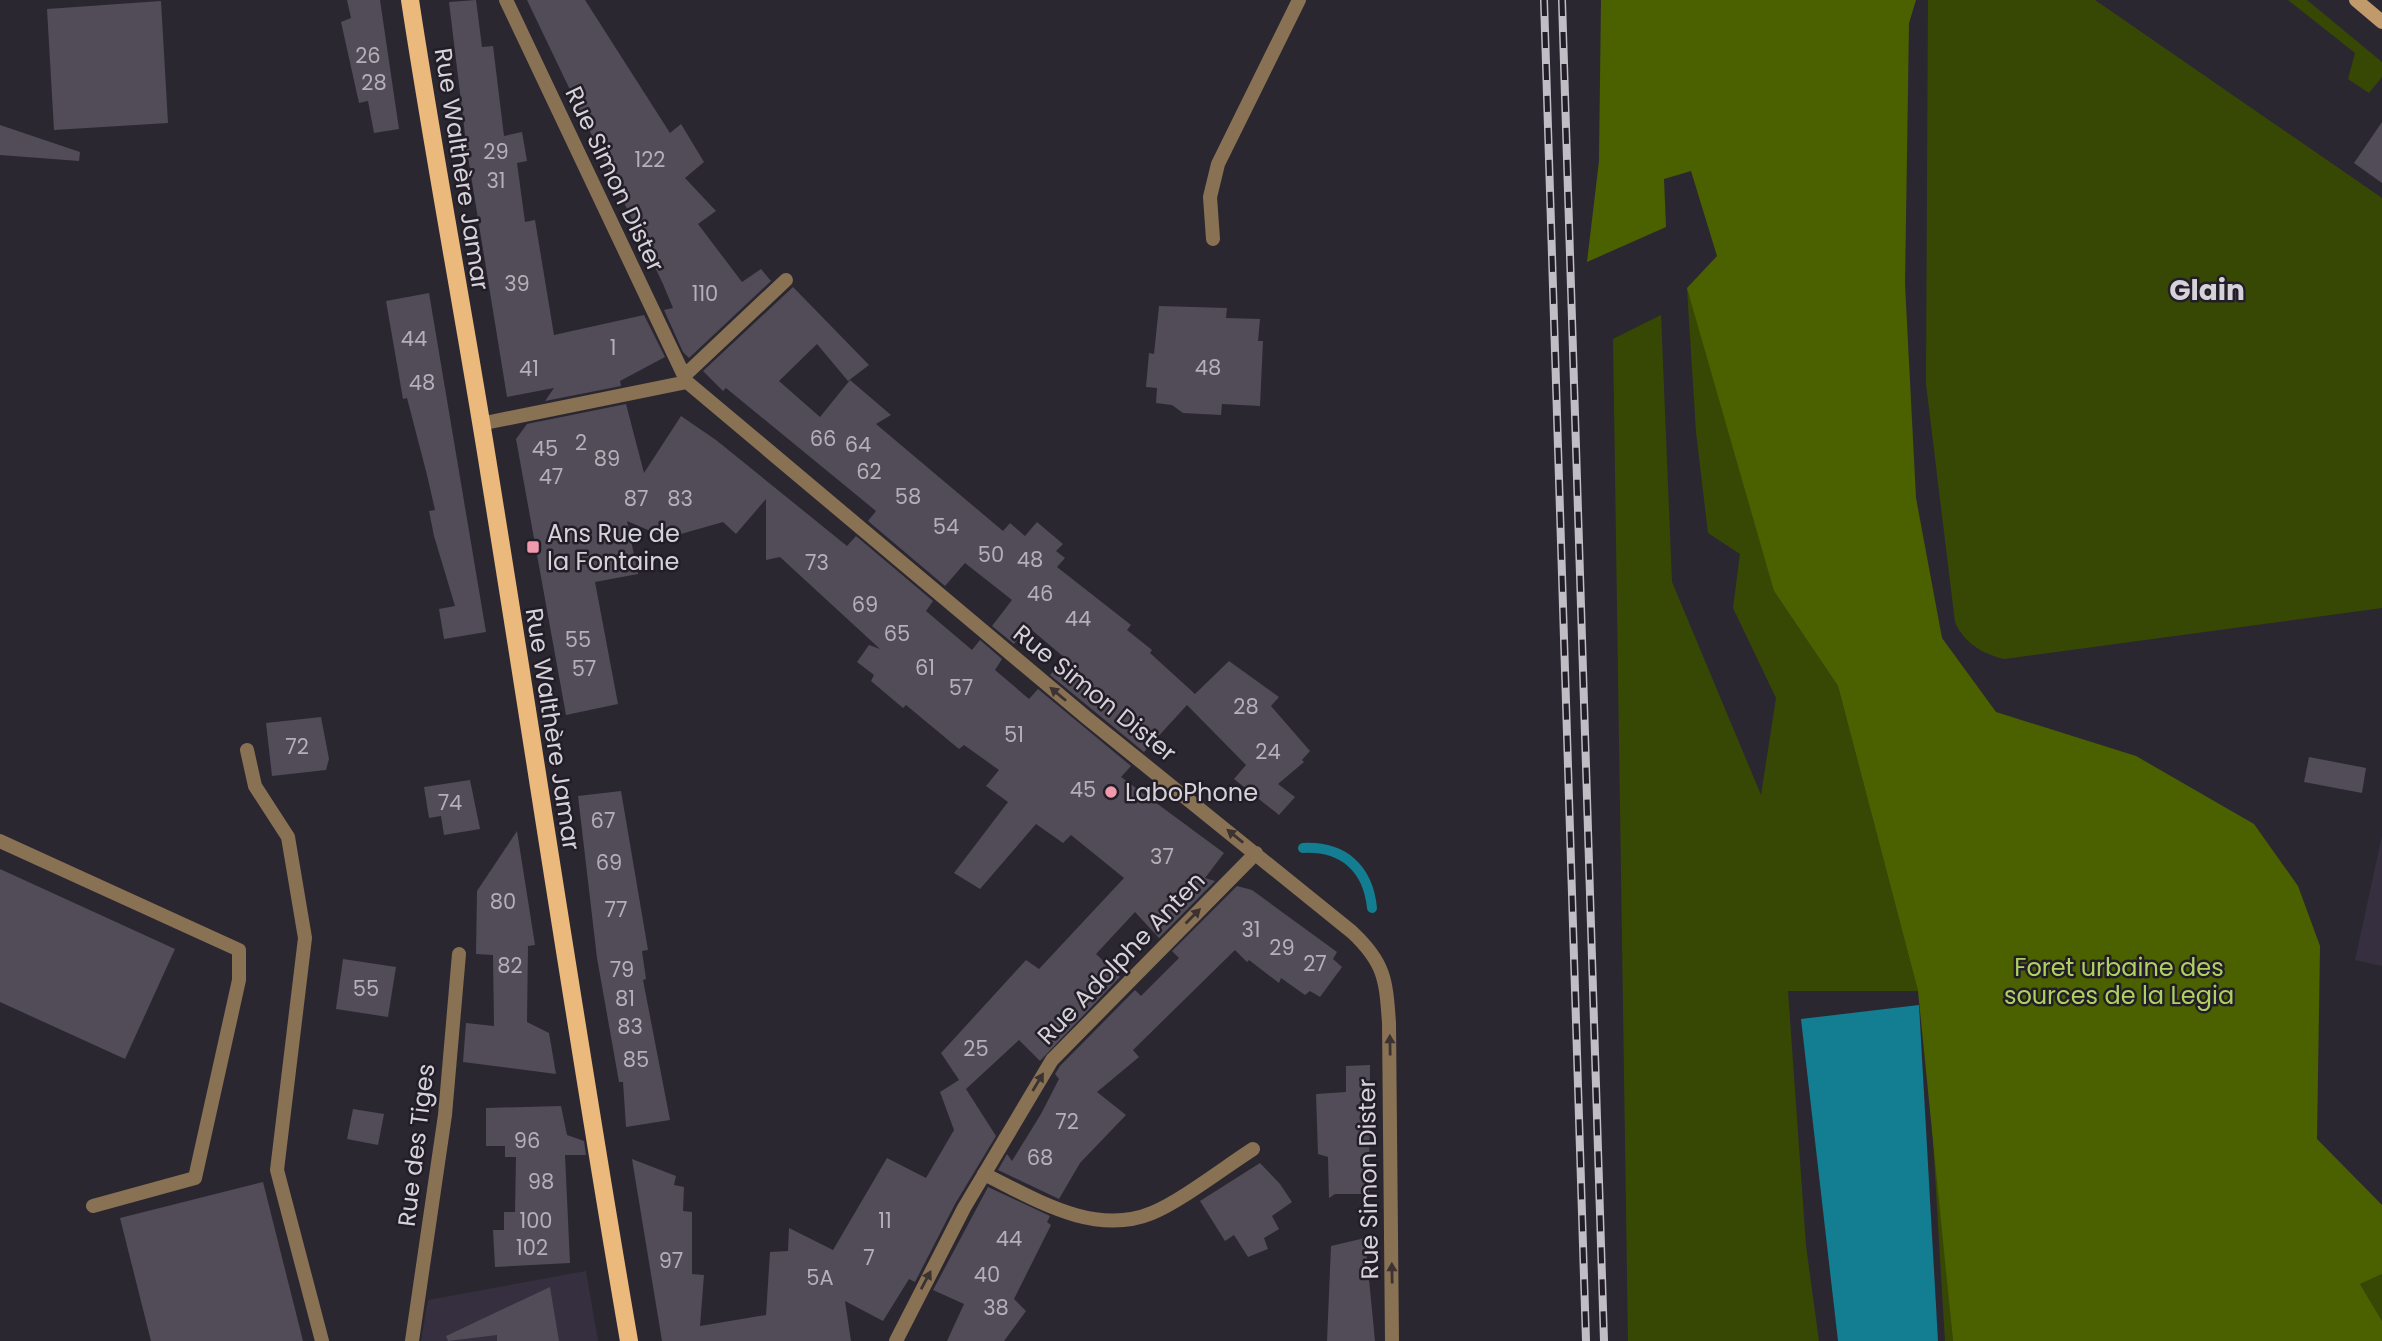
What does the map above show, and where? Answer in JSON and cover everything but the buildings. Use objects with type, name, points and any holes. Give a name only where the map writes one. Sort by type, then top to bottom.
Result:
[{"type":"main road","name":"Rue Walthère Jamar","points":[[410,0],[481,424],[568,986],[629,1341]]},
{"type":"main road","points":[[2356,0],[2382,22]]},
{"type":"street","name":"Rue Simon Dister","points":[[506,0],[686,379],[1087,718],[1370,948],[1381,964],[1386,982],[1392,1341]]},
{"type":"street","points":[[1213,239],[1210,197],[1218,164],[1299,0]]},
{"type":"street","points":[[481,424],[686,379],[786,280]]},
{"type":"street","points":[[247,750],[256,786],[288,838],[305,938],[277,1170],[322,1341]]},
{"type":"street","points":[[0,841],[239,950],[239,980],[195,1178],[93,1206]]},
{"type":"street","name":"Rue Adolphe Anten","points":[[896,1341],[984,1174],[1063,1045],[1256,853]]},
{"type":"street","name":"Rue des Tiges","points":[[412,1341],[445,1115],[459,954]]},
{"type":"street","points":[[984,1174],[1080,1217],[1118,1222],[1153,1213],[1253,1149]]},
{"type":"shaded area","points":[[2382,836],[2382,966],[2355,960]]},
{"type":"shaded area","points":[[586,1271],[598,1341],[421,1341],[428,1300]]},
{"type":"green space","name":"Foret urbaine des sources de la Legia","points":[[1601,0],[1916,0],[1909,23],[1905,284],[1916,498],[1942,638],[1996,712],[2136,756],[2254,824],[2298,886],[2320,946],[2317,1139],[2382,1205],[2382,1274],[2360,1284],[2382,1321],[2382,1341],[1953,1341],[1918,991],[1838,686],[1774,591],[1687,288],[1717,256],[1691,171],[1664,179],[1666,227],[1587,262],[1599,161]]},
{"type":"green space","points":[[1928,0],[2095,0],[2382,198],[2382,608],[2004,659],[1982,651],[1964,636],[1955,622],[1926,384]]},
{"type":"green space","points":[[2288,0],[2307,0],[2382,62],[2382,77],[2369,93],[2348,79],[2355,53]]},
{"type":"green space","points":[[1687,288],[1744,307],[1774,591],[1838,686],[1918,991],[1788,991],[1806,1246],[1819,1341],[1628,1341],[1613,339],[1661,315],[1672,582],[1761,795],[1776,698],[1733,608],[1740,554],[1708,533],[1696,432]]},
{"type":"green space","points":[[1931,1107],[1953,1341],[1945,1341]]},
{"type":"green space","points":[[2382,1274],[2382,1321],[2360,1284]]},
{"type":"water","points":[[1919,1005],[1938,1341],[1838,1341],[1801,1019]]},
{"type":"waterway","points":[[1303,848],[1330,851],[1351,862],[1365,881],[1372,908]]},
{"type":"railway","points":[[1544,0],[1586,1341]]},
{"type":"railway","points":[[1562,0],[1604,1341]]},
{"type":"place","name":"Ans Rue de la Fontaine","points":[[533,547]]},
{"type":"place","name":"LaboPhone","points":[[1111,792]]},
{"type":"district","name":"Glain","points":[[2207,290]]}]
